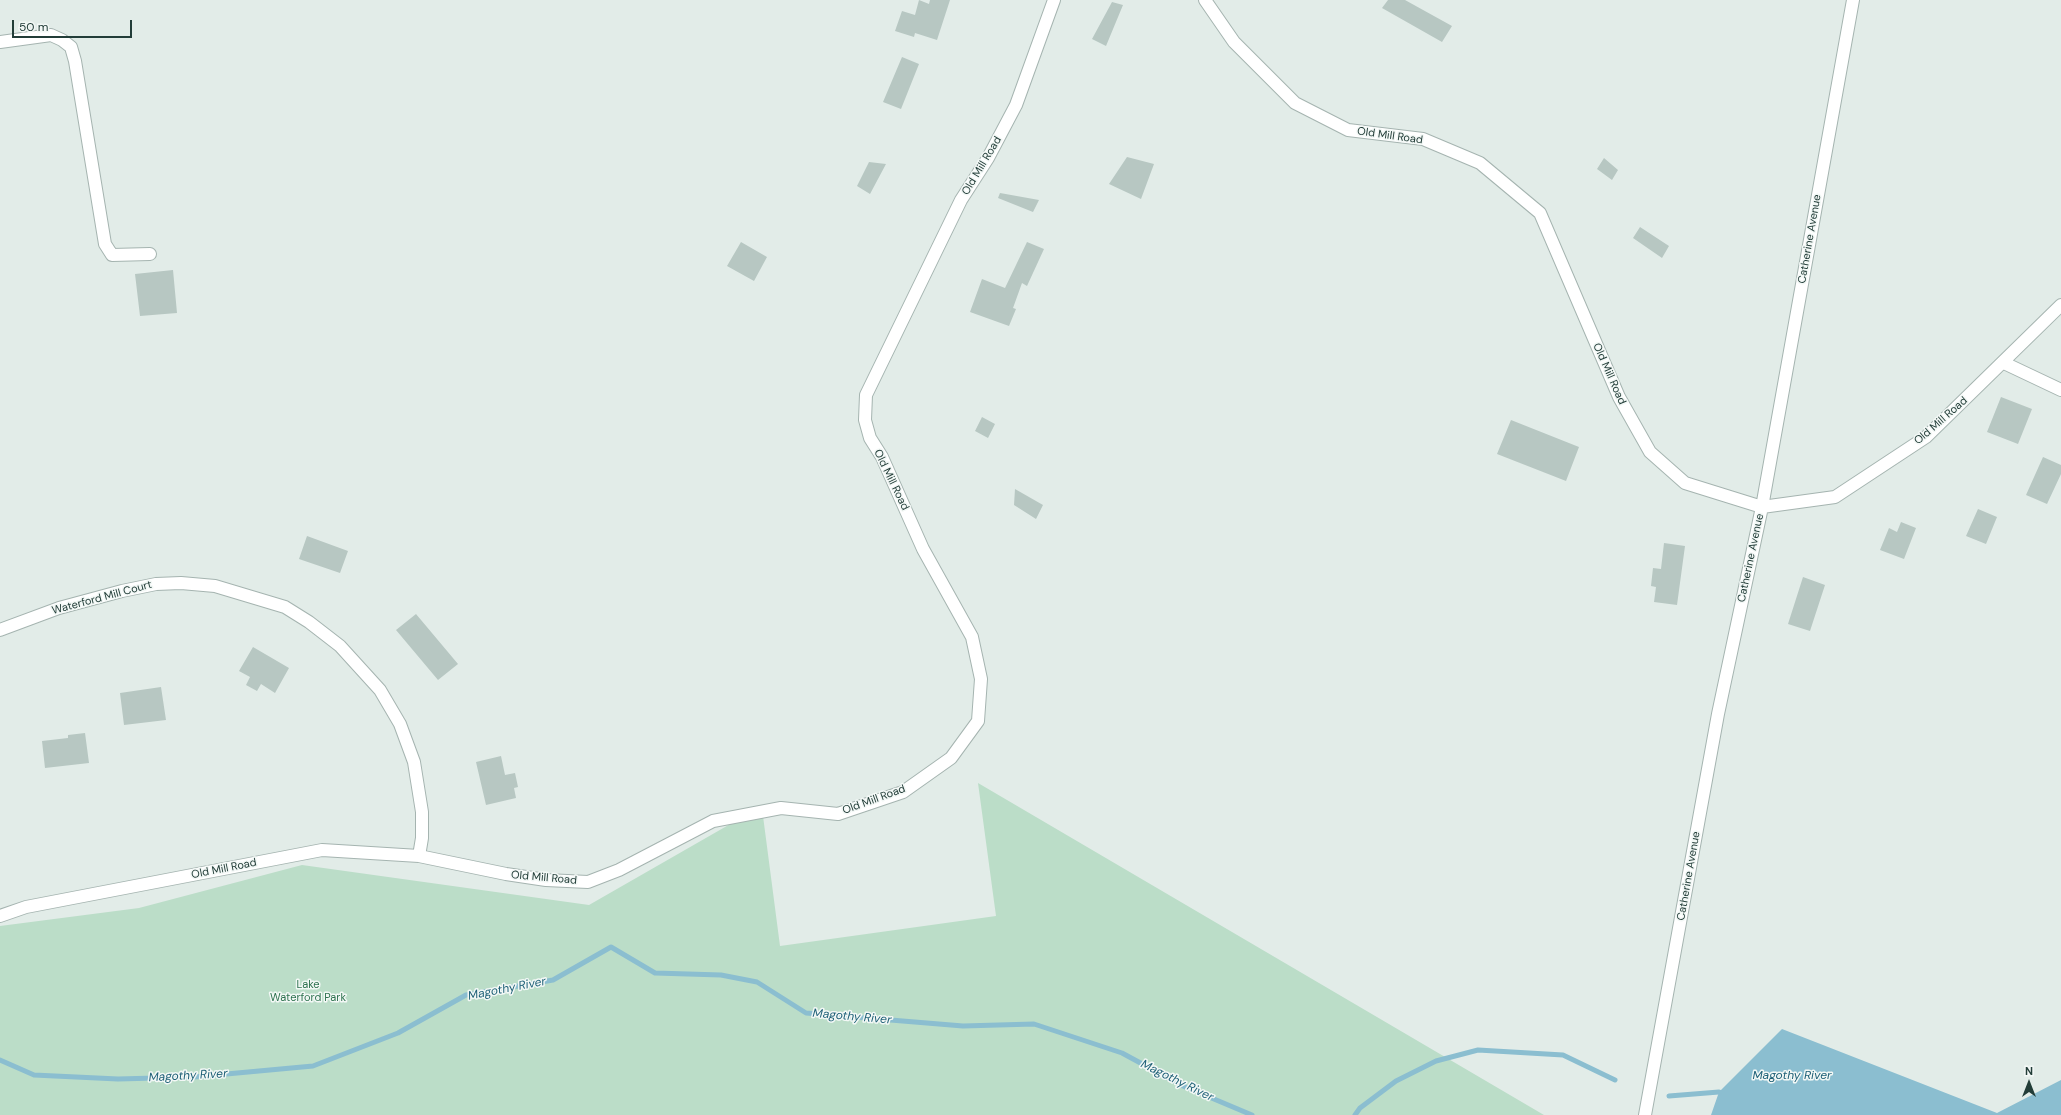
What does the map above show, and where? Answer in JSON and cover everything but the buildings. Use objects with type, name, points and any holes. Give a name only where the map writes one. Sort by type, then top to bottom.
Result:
[{"type":"street","name":"Old Mill Road","points":[[0,916],[26,907],[322,850],[419,856],[506,874],[588,882],[619,870],[713,821],[781,808],[838,814],[903,792],[951,758],[978,721],[981,679],[972,637],[923,549],[882,458],[870,438],[865,420],[866,394],[961,200],[988,158],[1016,105],[1054,0]]},
{"type":"street","name":"Old Mill Road","points":[[1205,0],[1234,42],[1295,103],[1348,130],[1423,139],[1480,163],[1540,213],[1619,397],[1650,452],[1685,483],[1762,507],[1835,497],[1926,437],[2004,363],[2061,305]]},
{"type":"street","name":"Catherine Avenue","points":[[1645,1115],[1718,714],[1762,507],[1853,0]]},
{"type":"street","points":[[0,42],[52,35],[71,46],[75,61],[106,244],[112,255],[150,254]]},
{"type":"street","points":[[2004,363],[2061,390]]},
{"type":"street","name":"Waterford Mill Court","points":[[0,630],[59,608],[156,584],[181,583],[215,586],[284,607],[309,622],[340,646],[380,690],[400,724],[414,762],[422,812],[422,838],[419,856]]},
{"type":"green space","name":"Lake Waterford Park","points":[[978,783],[1544,1115],[0,1115],[0,926],[139,908],[302,865],[589,905],[739,819],[763,816],[780,946],[996,916]]},
{"type":"water","name":"Magothy River","points":[[1782,1029],[1997,1113],[2061,1080],[2061,1115],[1711,1115],[1719,1092]]},
{"type":"waterway","name":"Magothy River","points":[[0,1060],[34,1075],[118,1079],[194,1077],[313,1066],[398,1033],[466,995],[553,980],[611,947],[655,973],[721,975],[757,982],[806,1013],[963,1026],[1034,1024],[1122,1053],[1183,1086],[1252,1115]]},
{"type":"waterway","name":"Magothy River","points":[[1355,1115],[1360,1108],[1396,1081],[1436,1061],[1478,1050],[1563,1055],[1615,1080]]},
{"type":"waterway","name":"Magothy River","points":[[1669,1096],[1719,1092]]}]
